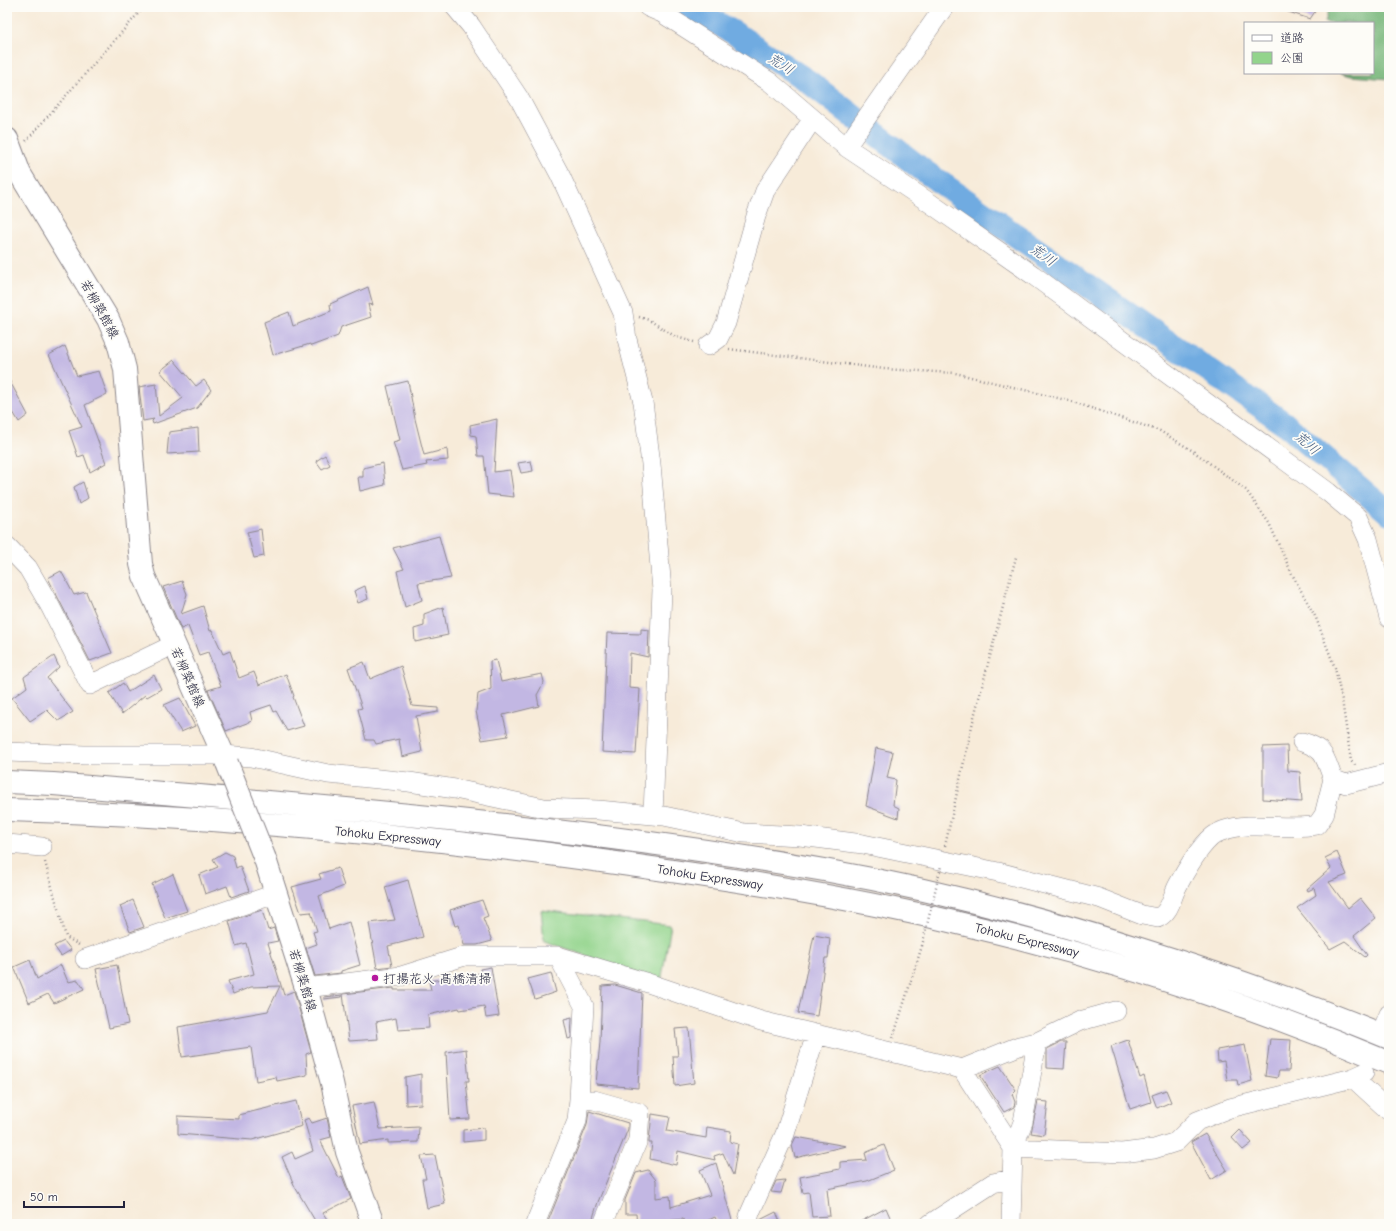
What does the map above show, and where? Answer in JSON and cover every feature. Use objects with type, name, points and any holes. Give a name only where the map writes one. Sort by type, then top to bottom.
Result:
[{"type":"main road","name":"若柳築館線","points":[[10,148],[20,174],[108,319],[118,342],[125,369],[141,564],[144,576],[224,759],[265,859],[306,988],[332,1083],[348,1152],[372,1224]]},
{"type":"main road","name":"Tohoku Expressway","points":[[7,782],[252,800],[490,823],[711,852],[826,870],[960,898],[1087,932],[1224,976],[1350,1022],[1387,1026]]},
{"type":"main road","name":"Tohoku Expressway","points":[[7,810],[198,818],[488,846],[716,877],[824,895],[957,922],[1081,954],[1216,997],[1345,1044],[1389,1063]]},
{"type":"street","points":[[455,7],[471,26],[519,98],[560,174],[623,313],[627,339],[643,402],[651,464],[662,590],[653,815]]},
{"type":"street","points":[[648,7],[662,13],[770,82],[812,120],[849,143],[903,184],[1033,275],[1328,492],[1358,517],[1368,539],[1389,618]]},
{"type":"street","points":[[849,143],[944,7]]},
{"type":"street","points":[[708,346],[718,339],[726,323],[756,216],[765,191],[812,120]]},
{"type":"street","points":[[7,546],[28,568],[50,606],[90,684],[173,645]]},
{"type":"street","points":[[7,752],[224,759],[251,757],[328,774],[409,782],[455,789],[544,808],[598,810],[653,815],[744,833],[800,836],[863,844],[1099,898],[1142,916],[1158,918],[1166,914],[1177,886],[1192,861],[1208,842],[1220,831],[1237,826],[1300,828],[1317,824],[1324,815],[1333,779],[1322,751],[1314,745],[1302,742]]},
{"type":"street","points":[[1333,779],[1346,784],[1389,774]]},
{"type":"street","points":[[7,844],[42,847]]},
{"type":"street","points":[[84,953],[275,894]]},
{"type":"street","points":[[306,988],[401,976],[465,956],[558,956],[645,982],[761,1021],[962,1069],[1019,1046],[1037,1042],[1080,1021],[1116,1011]]},
{"type":"street","points":[[535,1224],[577,1121],[580,1099],[584,1006],[558,956]]},
{"type":"street","points":[[747,1224],[750,1213],[785,1134],[816,1034]]},
{"type":"street","points":[[1011,1224],[1013,1148],[1023,1122],[1037,1042]]},
{"type":"street","points":[[962,1069],[1013,1148]]},
{"type":"street","points":[[1013,1148],[1122,1153],[1154,1149],[1176,1142],[1196,1121],[1230,1108],[1359,1076],[1389,1111]]},
{"type":"street","points":[[580,1099],[594,1100],[640,1113],[638,1140],[603,1224]]},
{"type":"street","points":[[930,1224],[992,1183],[1012,1179]]},
{"type":"path","points":[[10,148],[144,7]]},
{"type":"path","points":[[623,313],[649,320],[676,337],[708,346],[841,364],[955,373],[1070,401],[1160,430],[1193,451],[1246,490],[1270,523],[1292,574],[1316,618],[1335,668],[1342,700],[1351,761],[1358,768]]},
{"type":"path","points":[[888,1052],[922,946],[974,717],[1016,557]]},
{"type":"path","points":[[42,847],[66,937],[84,953]]},
{"type":"green space","points":[[1329,7],[1389,7],[1389,79],[1351,76],[1344,74],[1374,74],[1374,22],[1325,22]]},
{"type":"green space","points":[[541,910],[671,925],[661,982],[544,941]]},
{"type":"building","points":[[1279,7],[1318,7],[1310,19],[1279,9]]},
{"type":"building","points":[[368,287],[373,305],[368,304],[371,317],[341,327],[338,336],[311,346],[310,344],[273,355],[264,322],[289,312],[293,326],[331,311],[330,304]]},
{"type":"building","points":[[65,346],[77,376],[99,371],[107,394],[85,405],[106,463],[90,472],[84,455],[78,457],[69,431],[82,427],[49,355]]},
{"type":"building","points":[[174,360],[196,386],[204,380],[211,390],[197,408],[153,424],[152,421],[154,419],[143,421],[139,387],[156,384],[159,416],[183,398],[160,371]]},
{"type":"building","points":[[7,376],[28,415],[19,422],[13,412],[7,415]]},
{"type":"building","points":[[408,381],[424,455],[447,449],[448,460],[426,462],[427,465],[402,470],[393,442],[400,440],[387,386]]},
{"type":"building","points":[[497,419],[494,472],[510,470],[514,497],[488,494],[484,456],[478,456],[476,436],[471,435],[470,425]]},
{"type":"building","points":[[198,428],[199,452],[167,454],[169,432]]},
{"type":"building","points":[[325,455],[330,465],[322,469],[316,461]]},
{"type":"building","points":[[531,461],[533,471],[521,473],[518,463]]},
{"type":"building","points":[[383,463],[385,485],[360,491],[358,477],[363,477],[363,468]]},
{"type":"building","points":[[83,482],[88,498],[79,504],[74,487]]},
{"type":"building","points":[[261,529],[264,556],[254,558],[247,532]]},
{"type":"building","points":[[439,536],[451,578],[418,583],[422,600],[405,607],[397,571],[404,569],[393,548]]},
{"type":"building","points":[[61,571],[74,595],[86,592],[112,653],[90,661],[48,578]]},
{"type":"building","points":[[182,581],[187,594],[181,614],[203,606],[210,631],[212,630],[223,654],[230,651],[239,678],[254,672],[259,685],[286,674],[304,726],[287,731],[271,705],[250,712],[252,721],[226,731],[208,690],[221,686],[208,652],[199,655],[188,626],[181,629],[163,587]]},
{"type":"building","points":[[365,586],[368,599],[358,603],[354,591]]},
{"type":"building","points":[[443,607],[448,635],[415,642],[414,629],[424,626],[424,614]]},
{"type":"building","points":[[641,629],[649,630],[648,657],[630,653],[629,688],[640,689],[636,754],[602,752],[607,633],[641,634]]},
{"type":"building","points":[[54,656],[59,667],[47,678],[73,712],[58,721],[47,710],[30,721],[12,698],[27,687],[24,677]]},
{"type":"building","points":[[496,660],[501,682],[542,674],[544,682],[537,695],[539,706],[503,715],[508,736],[482,740],[476,711],[478,694],[491,689],[490,661]]},
{"type":"building","points":[[364,662],[370,679],[401,666],[412,706],[438,708],[438,712],[416,716],[422,752],[402,757],[399,739],[376,744],[374,740],[366,740],[358,709],[362,708],[348,668]]},
{"type":"building","points":[[154,675],[161,689],[147,697],[145,695],[122,714],[109,693],[123,683],[128,692]]},
{"type":"building","points":[[180,698],[195,726],[181,732],[164,705]]},
{"type":"building","points":[[1287,746],[1288,771],[1300,772],[1302,802],[1263,799],[1263,747]]},
{"type":"building","points":[[876,748],[893,752],[887,778],[896,780],[893,805],[899,808],[898,818],[866,806]]},
{"type":"building","points":[[225,852],[233,856],[236,868],[240,866],[249,891],[231,897],[227,886],[205,894],[199,875],[218,867],[213,859]]},
{"type":"building","points":[[1337,852],[1347,875],[1329,882],[1348,908],[1360,898],[1376,918],[1354,936],[1367,955],[1365,957],[1345,941],[1330,949],[1297,908],[1316,895],[1314,888],[1308,891],[1307,889],[1331,868],[1325,858]]},
{"type":"building","points":[[338,868],[344,886],[319,896],[329,929],[349,922],[360,965],[341,971],[341,973],[315,976],[306,948],[317,944],[313,932],[317,931],[311,912],[301,913],[292,887],[321,879],[319,874]]},
{"type":"building","points":[[173,874],[187,911],[165,918],[152,884]]},
{"type":"building","points":[[408,880],[423,937],[388,946],[392,966],[377,968],[369,923],[395,920],[385,887]]},
{"type":"building","points":[[133,900],[144,927],[130,932],[120,906]]},
{"type":"building","points":[[482,900],[488,916],[483,918],[492,941],[477,945],[464,945],[459,925],[455,926],[450,910]]},
{"type":"building","points":[[262,910],[268,930],[274,928],[278,941],[268,943],[284,995],[294,991],[311,1052],[306,1054],[307,1075],[277,1081],[276,1077],[256,1081],[251,1047],[182,1057],[178,1027],[268,1011],[280,986],[251,987],[233,994],[228,981],[254,974],[246,943],[236,946],[229,921]]},
{"type":"building","points":[[814,935],[830,938],[828,958],[825,958],[817,1016],[798,1013]]},
{"type":"building","points":[[64,941],[71,950],[61,956],[54,946]]},
{"type":"building","points":[[30,960],[37,979],[61,965],[68,982],[78,980],[84,989],[54,1003],[48,994],[29,1003],[14,967]]},
{"type":"building","points":[[117,965],[128,1024],[109,1028],[96,969]]},
{"type":"building","points":[[491,967],[499,1016],[486,1018],[484,1006],[460,1010],[459,1008],[428,1015],[429,1028],[398,1030],[396,1018],[376,1022],[378,1039],[349,1041],[343,994],[394,988],[394,990],[431,990],[429,981],[481,973],[480,969]]},
{"type":"building","points":[[551,973],[556,992],[535,999],[528,979]]},
{"type":"building","points":[[615,985],[642,993],[638,1088],[596,1084],[600,1042],[602,986]]},
{"type":"building","points":[[342,995],[342,997],[324,999],[324,997]]},
{"type":"building","points":[[572,1018],[571,1038],[568,1039],[564,1020]]},
{"type":"building","points":[[689,1028],[694,1083],[675,1086],[673,1056],[678,1056],[675,1029]]},
{"type":"building","points":[[1270,1039],[1291,1040],[1289,1071],[1279,1071],[1277,1078],[1265,1076]]},
{"type":"building","points":[[1128,1040],[1140,1078],[1144,1076],[1151,1102],[1130,1109],[1111,1046]]},
{"type":"building","points":[[1061,1042],[1066,1042],[1064,1069],[1047,1068],[1047,1049]]},
{"type":"building","points":[[1245,1045],[1252,1081],[1238,1085],[1237,1080],[1227,1080],[1224,1061],[1218,1062],[1217,1050]]},
{"type":"building","points":[[466,1049],[469,1081],[466,1081],[470,1119],[450,1120],[446,1052]]},
{"type":"building","points":[[1000,1066],[1016,1090],[1012,1094],[1015,1102],[1014,1107],[1004,1112],[980,1075]]},
{"type":"building","points":[[421,1074],[421,1104],[406,1105],[405,1077]]},
{"type":"building","points":[[1166,1090],[1171,1102],[1157,1108],[1152,1095]]},
{"type":"building","points":[[296,1101],[302,1126],[252,1140],[178,1134],[178,1116],[239,1119],[239,1115]]},
{"type":"building","points":[[1038,1101],[1048,1102],[1044,1135],[1031,1133]]},
{"type":"building","points":[[374,1102],[380,1129],[419,1127],[418,1142],[388,1143],[388,1140],[360,1144],[352,1106]]},
{"type":"building","points":[[589,1111],[628,1123],[628,1129],[598,1202],[591,1224],[547,1224],[587,1125]]},
{"type":"building","points":[[652,1114],[670,1117],[667,1131],[706,1138],[707,1127],[731,1131],[730,1142],[738,1144],[733,1175],[723,1153],[714,1156],[715,1160],[678,1151],[676,1165],[650,1159],[652,1143],[649,1143],[649,1141]]},
{"type":"building","points":[[309,1118],[312,1123],[327,1118],[331,1137],[320,1140],[339,1178],[342,1176],[351,1199],[323,1213],[330,1224],[317,1224],[295,1187],[282,1157],[292,1152],[295,1159],[313,1151],[304,1120]]},
{"type":"building","points":[[484,1128],[484,1140],[463,1142],[463,1130]]},
{"type":"building","points":[[1240,1130],[1252,1143],[1243,1150],[1232,1138]]},
{"type":"building","points":[[1205,1134],[1227,1170],[1211,1180],[1191,1142]]},
{"type":"building","points":[[796,1137],[846,1146],[795,1158],[792,1145]]},
{"type":"building","points":[[884,1145],[894,1170],[867,1181],[827,1189],[830,1216],[812,1217],[809,1192],[803,1193],[800,1177],[840,1169],[840,1162],[867,1160],[865,1153]]},
{"type":"building","points":[[435,1155],[445,1204],[427,1208],[422,1179],[426,1179],[421,1156]]},
{"type":"building","points":[[716,1163],[733,1224],[718,1224],[715,1217],[701,1224],[685,1224],[683,1219],[656,1222],[656,1224],[637,1224],[636,1214],[625,1214],[625,1200],[636,1173],[648,1170],[656,1180],[656,1198],[670,1196],[671,1207],[710,1195],[700,1170]]},
{"type":"building","points":[[785,1180],[781,1193],[771,1192],[776,1181]]},
{"type":"building","points":[[886,1208],[893,1224],[856,1224]]},
{"type":"building","points":[[776,1212],[781,1224],[758,1224],[760,1220]]},
{"type":"waterway","name":"荒川","points":[[689,7],[736,34],[809,82],[924,171],[1284,423],[1389,513]]},
{"type":"place","name":"打揚花火 髙橋清掃","points":[[375,978]]}]
